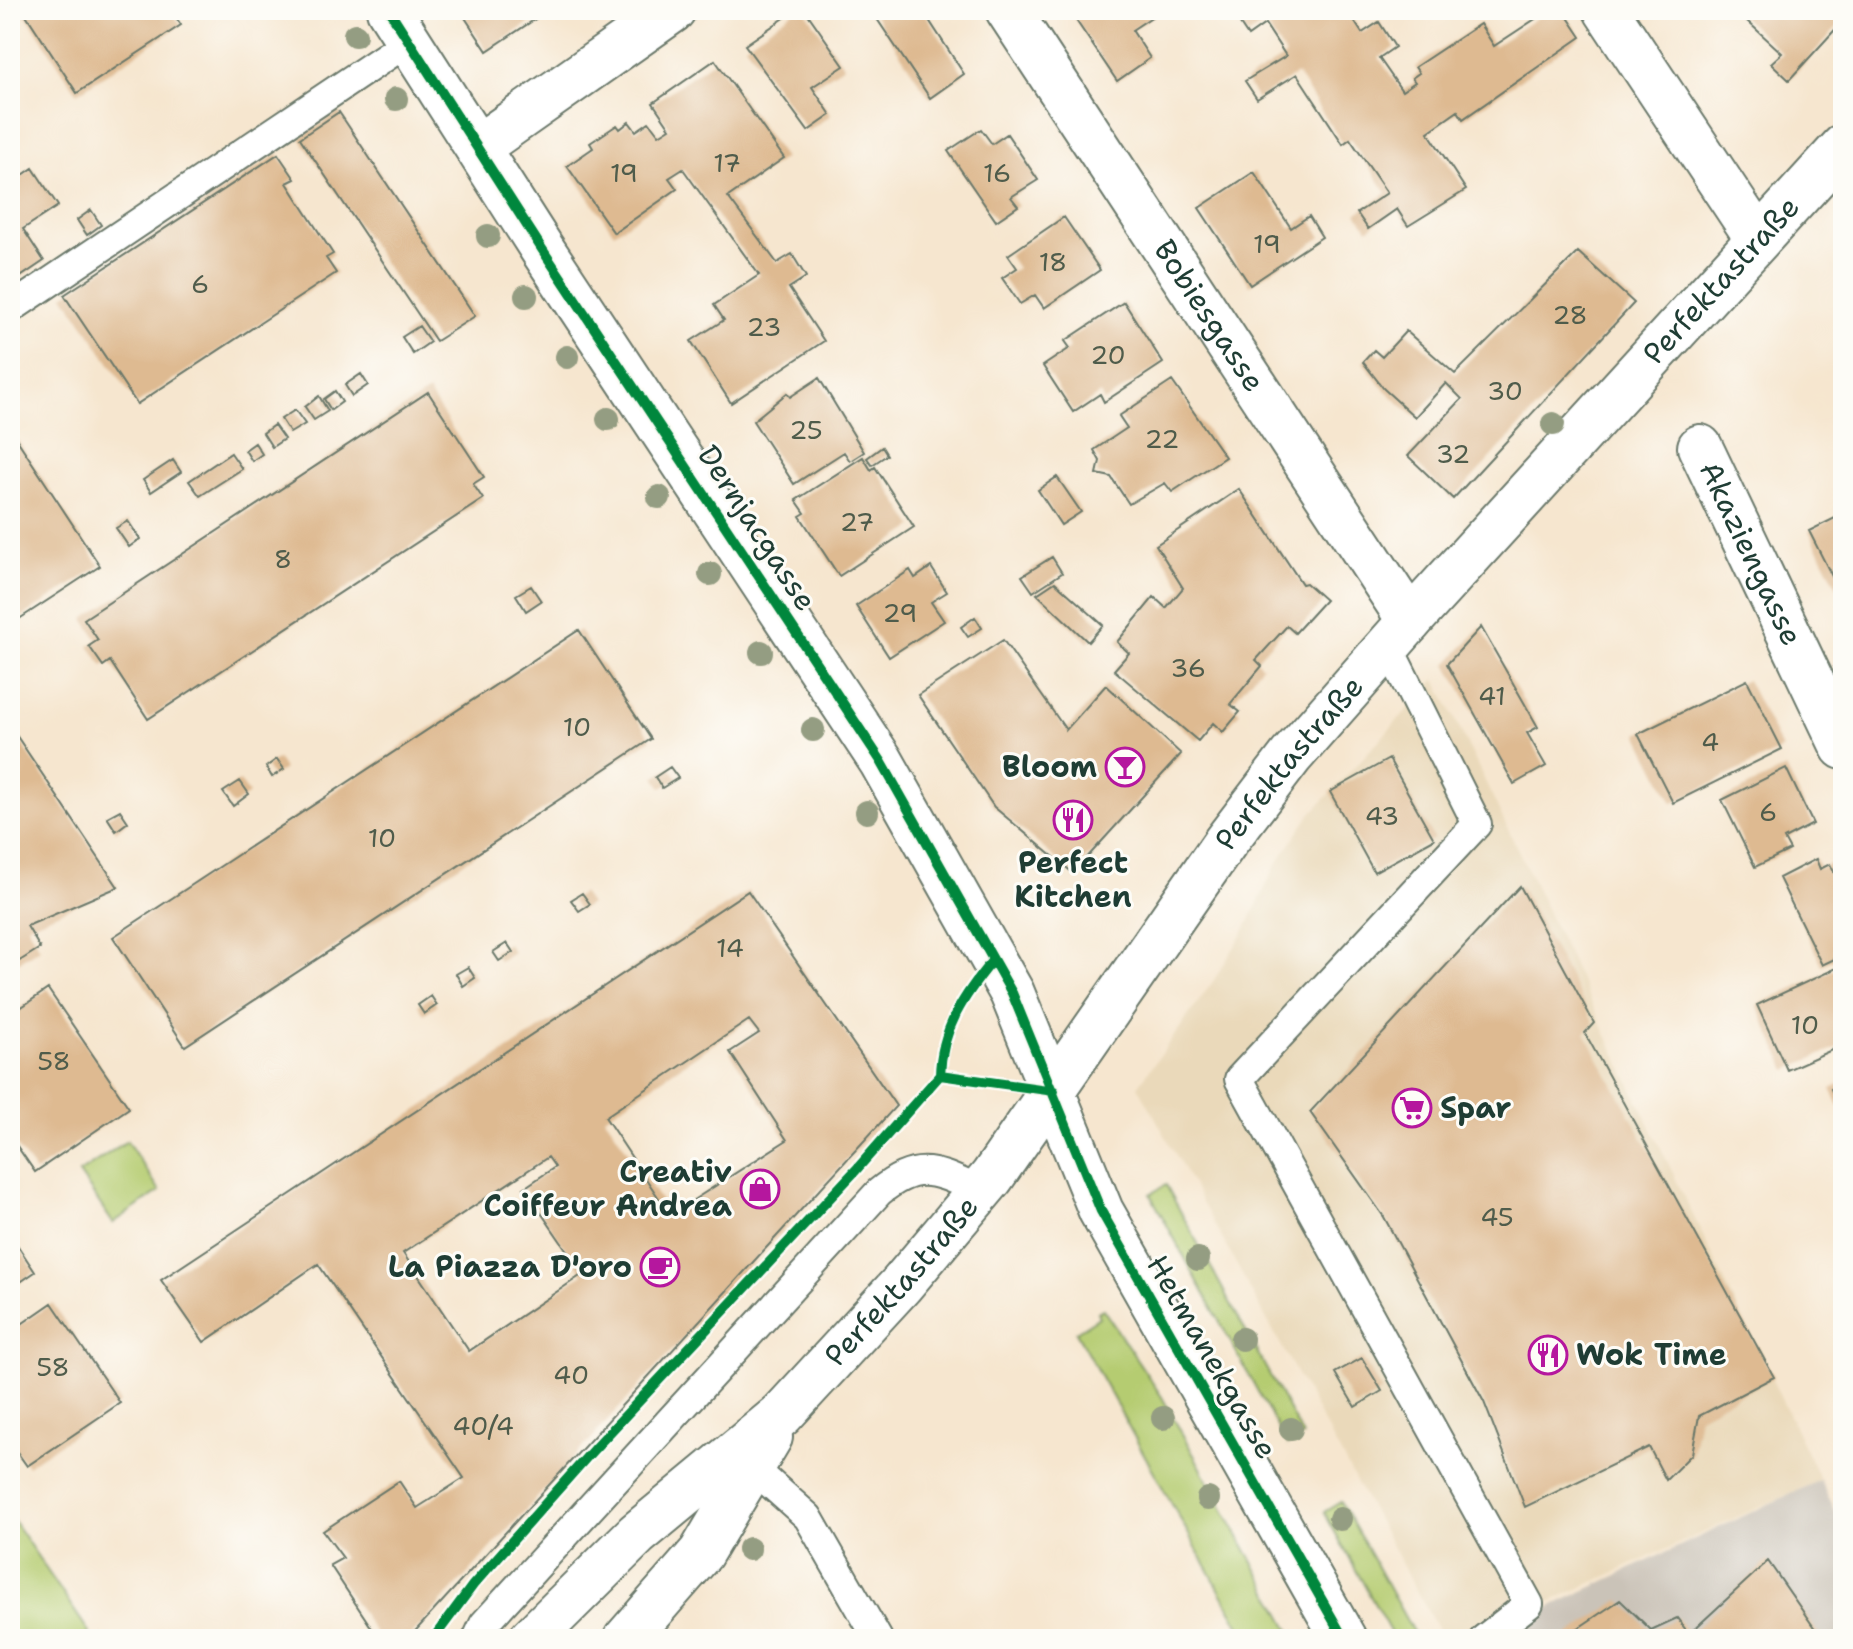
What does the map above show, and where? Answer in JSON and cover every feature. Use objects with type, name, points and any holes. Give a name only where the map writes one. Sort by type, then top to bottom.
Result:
[{"type":"street","points":[[478,147],[673,10]]},
{"type":"street","name":"Bobiesgasse","points":[[1008,10],[1399,634]]},
{"type":"street","points":[[1606,10],[1758,239]]},
{"type":"street","name":"Dernjacgasse","points":[[399,26],[881,761],[1012,993],[1054,1091]]},
{"type":"street","name":"Perfektastraße","points":[[531,1639],[637,1534],[782,1414],[981,1191],[1236,829],[1291,756],[1843,147]]},
{"type":"street","name":"Akaziengasse","points":[[1700,447],[1843,747]]},
{"type":"street","name":"Hetmanekgasse","points":[[1054,1091],[1101,1211],[1344,1639]]},
{"type":"street","name":"Perfektastraße","points":[[626,1639],[683,1577],[754,1469],[782,1414]]},
{"type":"lane","points":[[10,309],[399,26]]},
{"type":"lane","points":[[1399,634],[1477,824],[1239,1079],[1529,1604],[1484,1639]]},
{"type":"lane","points":[[477,1639],[492,1615],[879,1192],[895,1178],[927,1169],[981,1191]]},
{"type":"lane","points":[[754,1469],[808,1517],[878,1639]]},
{"type":"shaded area","points":[[1436,679],[1820,1480],[1467,1639],[1443,1639],[1138,1086],[1212,983],[1244,932],[1275,867],[1309,816]]},
{"type":"shaded area","points":[[1820,1480],[1843,1528],[1843,1639],[1507,1639],[1552,1606]]},
{"type":"green space","points":[[127,1141],[160,1191],[113,1223],[79,1173]]},
{"type":"green space","points":[[1166,1185],[1303,1436],[1287,1445],[1150,1194]]},
{"type":"green space","points":[[1103,1309],[1162,1397],[1295,1639],[1247,1639],[1076,1332],[1099,1317],[1097,1312]]},
{"type":"green space","points":[[1341,1502],[1417,1639],[1394,1639],[1324,1512]]},
{"type":"green space","points":[[10,1516],[89,1632],[87,1639],[10,1639]]},
{"type":"building","points":[[23,10],[171,10],[181,25],[77,93]]},
{"type":"building","points":[[460,10],[549,10],[487,51]]},
{"type":"building","points":[[796,10],[805,10],[844,66],[812,87],[831,115],[808,131],[745,45]]},
{"type":"building","points":[[871,10],[933,10],[927,17],[964,74],[930,98]]},
{"type":"building","points":[[1069,10],[1162,10],[1132,30],[1150,58],[1117,81]]},
{"type":"building","points":[[1347,10],[1362,33],[1379,22],[1395,47],[1379,58],[1402,91],[1415,82],[1412,78],[1419,73],[1415,67],[1480,24],[1494,46],[1549,10],[1563,10],[1581,37],[1463,119],[1458,111],[1428,132],[1466,190],[1408,226],[1397,209],[1368,229],[1357,213],[1387,193],[1350,139],[1343,144],[1297,74],[1257,99],[1245,81],[1286,56],[1265,24],[1248,36],[1232,12]]},
{"type":"building","points":[[1735,10],[1843,10],[1843,21],[1789,80],[1771,63],[1782,53]]},
{"type":"building","points":[[715,60],[784,158],[728,197],[777,263],[792,254],[806,277],[789,288],[824,341],[731,403],[691,341],[724,320],[714,305],[759,275],[683,169],[669,178],[677,189],[614,233],[567,166],[593,148],[590,143],[617,125],[620,129],[629,122],[636,131],[649,122],[659,135],[670,128],[653,103]]},
{"type":"building","points":[[339,112],[475,316],[436,341],[300,138]]},
{"type":"building","points":[[981,129],[992,144],[1007,134],[1038,180],[1011,197],[1018,206],[996,221],[948,151]]},
{"type":"building","points":[[278,154],[295,179],[287,183],[333,254],[326,258],[336,273],[137,404],[64,295]]},
{"type":"building","points":[[33,168],[58,206],[23,229],[44,261],[10,284],[10,184]]},
{"type":"building","points":[[1254,172],[1291,228],[1309,216],[1322,237],[1250,285],[1199,208]]},
{"type":"building","points":[[91,210],[101,225],[87,235],[77,220]]},
{"type":"building","points":[[1064,217],[1100,270],[1044,308],[1035,295],[1020,304],[1002,278],[1017,268],[1008,255]]},
{"type":"building","points":[[1578,252],[1634,303],[1453,499],[1408,456],[1462,399],[1446,383],[1415,417],[1384,389],[1363,362],[1374,350],[1382,357],[1406,331],[1455,374]]},
{"type":"building","points":[[1124,302],[1163,363],[1104,402],[1100,394],[1073,412],[1043,366],[1070,348],[1065,341]]},
{"type":"building","points":[[419,326],[430,342],[413,354],[402,337]]},
{"type":"building","points":[[361,374],[368,385],[352,396],[345,385]]},
{"type":"building","points":[[819,378],[864,452],[850,461],[844,452],[794,484],[753,421],[787,393],[790,397]]},
{"type":"building","points":[[1172,381],[1225,457],[1172,492],[1165,483],[1129,504],[1111,477],[1097,474],[1100,461],[1094,450],[1127,428],[1119,416]]},
{"type":"building","points":[[335,391],[342,402],[331,410],[324,399]]},
{"type":"building","points":[[428,392],[484,477],[473,484],[483,499],[148,719],[110,661],[103,666],[89,646],[98,640],[84,619]]},
{"type":"building","points":[[319,396],[328,411],[314,420],[305,407]]},
{"type":"building","points":[[295,410],[305,424],[290,433],[281,419]]},
{"type":"building","points":[[274,425],[284,439],[272,447],[263,433]]},
{"type":"building","points":[[10,429],[100,566],[10,625]]},
{"type":"building","points":[[255,443],[262,454],[252,461],[245,450]]},
{"type":"building","points":[[882,447],[887,455],[872,465],[867,458]]},
{"type":"building","points":[[231,453],[242,469],[200,496],[189,481]]},
{"type":"building","points":[[863,457],[871,470],[875,467],[914,527],[839,576],[800,516],[805,513],[796,500]]},
{"type":"building","points":[[173,460],[181,472],[151,492],[143,480]]},
{"type":"building","points":[[1057,477],[1081,512],[1061,525],[1038,490]]},
{"type":"building","points":[[1239,489],[1302,584],[1306,583],[1325,600],[1295,633],[1287,626],[1256,660],[1262,666],[1230,704],[1240,712],[1223,732],[1213,723],[1198,741],[1114,670],[1129,653],[1117,642],[1154,597],[1166,608],[1183,588],[1156,545]]},
{"type":"building","points":[[1843,514],[1843,598],[1809,531]]},
{"type":"building","points":[[128,521],[140,539],[129,547],[116,528]]},
{"type":"building","points":[[1052,557],[1062,573],[1033,592],[1022,576]]},
{"type":"building","points":[[931,567],[947,592],[931,602],[944,621],[889,657],[856,606],[910,570],[915,578]]},
{"type":"building","points":[[1055,582],[1103,625],[1088,642],[1037,594]]},
{"type":"building","points":[[531,586],[541,601],[526,611],[516,595]]},
{"type":"building","points":[[975,617],[982,628],[968,637],[961,627]]},
{"type":"building","points":[[1481,627],[1538,727],[1527,733],[1546,766],[1514,784],[1447,664]]},
{"type":"building","points":[[579,630],[651,739],[185,1046],[113,937]]},
{"type":"building","points":[[1003,640],[1066,730],[1106,685],[1181,754],[1073,873],[994,807],[918,695]]},
{"type":"building","points":[[1747,680],[1782,749],[1673,803],[1638,734]]},
{"type":"building","points":[[10,726],[118,887],[27,926],[40,948],[10,967]]},
{"type":"building","points":[[277,759],[284,769],[272,777],[266,767]]},
{"type":"building","points":[[1389,759],[1434,839],[1374,872],[1330,792]]},
{"type":"building","points":[[670,767],[678,778],[662,788],[655,777]]},
{"type":"building","points":[[1786,768],[1813,824],[1784,839],[1790,850],[1755,867],[1722,800]]},
{"type":"building","points":[[240,781],[249,794],[233,806],[223,792]]},
{"type":"building","points":[[120,810],[128,822],[116,831],[107,817]]},
{"type":"building","points":[[1816,859],[1820,869],[1830,864],[1843,890],[1843,955],[1822,965],[1779,878]]},
{"type":"building","points":[[1520,886],[1594,1023],[1585,1033],[1774,1377],[1699,1416],[1692,1454],[1666,1480],[1649,1447],[1525,1507],[1484,1402],[1384,1217],[1310,1112]]},
{"type":"building","points":[[748,891],[896,1106],[408,1639],[379,1639],[330,1565],[343,1558],[323,1531],[399,1481],[417,1508],[464,1478],[318,1264],[204,1342],[161,1280]],"holes":[[[749,1020],[759,1033],[730,1052],[787,1140],[670,1215],[605,1117]],[[548,1157],[555,1167],[524,1188],[583,1274],[469,1351],[403,1253]]]},
{"type":"building","points":[[582,893],[590,904],[579,911],[571,900]]},
{"type":"building","points":[[507,943],[513,952],[499,961],[493,952]]},
{"type":"building","points":[[1843,965],[1843,1045],[1787,1070],[1757,1005]]},
{"type":"building","points":[[468,967],[475,978],[463,986],[456,974]]},
{"type":"building","points":[[48,989],[129,1108],[35,1172],[10,1136],[10,1015]]},
{"type":"building","points":[[431,996],[437,1005],[424,1014],[418,1005]]},
{"type":"building","points":[[1843,1083],[1843,1114],[1831,1089]]},
{"type":"building","points":[[10,1234],[35,1272],[10,1289]]},
{"type":"building","points":[[52,1303],[120,1403],[27,1466],[10,1442],[10,1332]]},
{"type":"building","points":[[1362,1358],[1382,1391],[1355,1407],[1335,1373]]},
{"type":"building","points":[[1768,1561],[1822,1639],[1562,1639],[1620,1600],[1651,1630],[1677,1618],[1689,1634]]},
{"type":"cycle path","points":[[389,10],[542,249],[881,761],[1012,993],[1101,1211],[1344,1639]]},
{"type":"cycle path","points":[[433,1639],[473,1585],[594,1449],[856,1170],[940,1075],[945,1042],[956,1013],[993,960]]},
{"type":"cycle path","points":[[940,1075],[1054,1091]]},
{"type":"place","name":"Bloom","points":[[1125,767]]},
{"type":"place","name":"Perfect Kitchen","points":[[1073,820]]},
{"type":"place","name":"Spar","points":[[1412,1108]]},
{"type":"place","name":"Creativ Coiffeur Andrea","points":[[760,1189]]},
{"type":"place","name":"La Piazza D'oro","points":[[660,1267]]},
{"type":"place","name":"Wok Time","points":[[1548,1355]]}]
